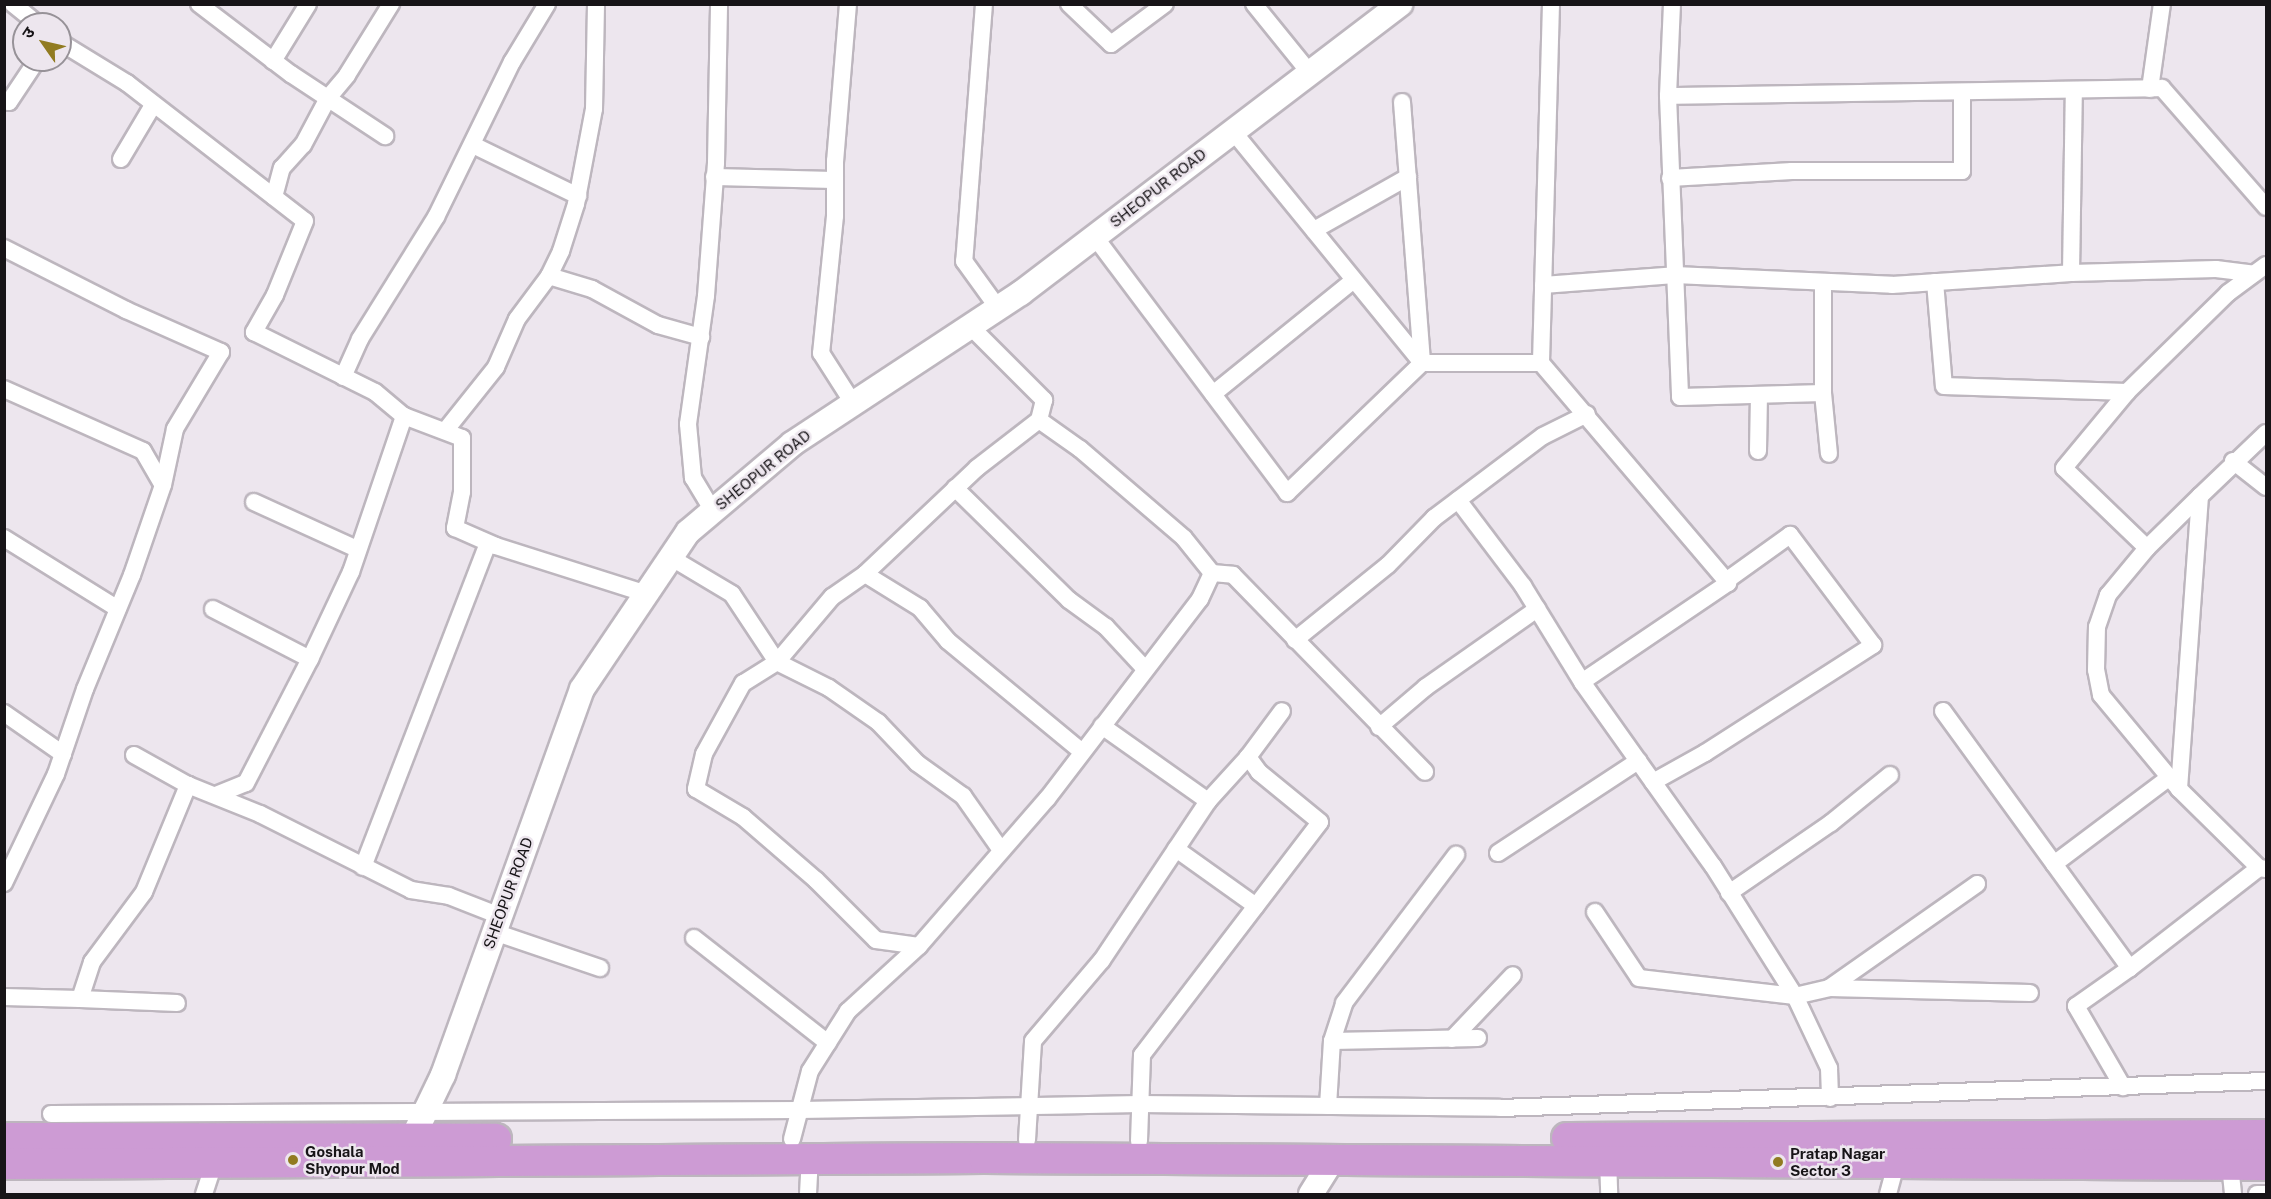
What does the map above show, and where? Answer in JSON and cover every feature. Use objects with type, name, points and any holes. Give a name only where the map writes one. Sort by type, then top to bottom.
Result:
[{"type":"highway","points":[[801,1149],[1027,1140],[2266,1136]]},
{"type":"highway","points":[[4,1138],[407,1149],[801,1149],[1332,1160],[1608,1159],[1896,1164],[2266,1165]]},
{"type":"highway","points":[[4,1164],[214,1160],[407,1149]]},
{"type":"street","points":[[273,61],[308,4]]},
{"type":"street","points":[[273,197],[282,168],[303,145],[328,98],[347,75],[391,4]]},
{"type":"street","points":[[343,377],[360,339],[436,217],[512,62],[547,4]]},
{"type":"street","points":[[445,431],[496,367],[517,319],[549,276],[561,251],[578,196],[594,109],[596,4]]},
{"type":"street","points":[[713,511],[693,478],[688,424],[701,337],[714,177],[718,4]]},
{"type":"street","points":[[848,4],[835,180],[835,216],[821,353],[853,403]]},
{"type":"street","points":[[984,4],[964,261],[998,308]]},
{"type":"street","points":[[1069,4],[1111,44],[1165,4]]},
{"type":"street","points":[[1254,4],[1309,72]]},
{"type":"street","points":[[1551,4],[1541,363],[1587,414],[1726,581]]},
{"type":"street","points":[[1672,4],[1668,96],[1680,397],[1823,393]]},
{"type":"street","points":[[2150,89],[2162,4]]},
{"type":"street","points":[[203,6],[273,61],[385,136]]},
{"type":"street","name":"SHEOPUR ROAD","points":[[407,1149],[443,1075],[582,689],[644,593],[688,532],[792,444],[998,308],[1095,237],[1394,7]]},
{"type":"street","points":[[72,49],[127,83],[305,221],[275,295],[255,332],[375,392],[404,417],[462,438],[462,492],[455,528],[488,543],[644,593]]},
{"type":"street","points":[[4,101],[9,102],[29,72]]},
{"type":"street","points":[[1668,96],[1962,94],[2162,88],[2266,207]]},
{"type":"street","points":[[2071,273],[2074,91]]},
{"type":"street","points":[[1670,178],[1792,171],[1962,171],[1962,94]]},
{"type":"street","points":[[1402,102],[1422,363]]},
{"type":"street","points":[[121,159],[153,105]]},
{"type":"street","points":[[1232,130],[1422,363]]},
{"type":"street","points":[[473,145],[578,196]]},
{"type":"street","points":[[714,177],[835,180]]},
{"type":"street","points":[[1314,230],[1408,177]]},
{"type":"street","points":[[1095,237],[1287,493],[1422,363],[1541,363]]},
{"type":"street","points":[[4,248],[126,310],[221,351],[175,429],[163,484],[118,609],[63,754],[4,884]]},
{"type":"street","points":[[1544,285],[1674,275],[1823,282],[1935,282],[2071,273],[2260,270]]},
{"type":"street","points":[[2147,548],[2064,468],[2127,392],[2228,293],[2260,270]]},
{"type":"street","points":[[549,276],[592,289],[658,325],[701,337]]},
{"type":"street","points":[[1213,394],[1354,280]]},
{"type":"street","points":[[1823,282],[1823,393],[1829,454]]},
{"type":"street","points":[[1935,282],[1944,386],[2127,392]]},
{"type":"street","points":[[919,946],[876,940],[816,880],[751,824],[696,789],[704,754],[743,683],[777,662],[832,597],[865,574],[955,488],[1039,420],[1044,400],[970,326]]},
{"type":"street","points":[[4,389],[143,452],[163,484]]},
{"type":"street","points":[[1758,451],[1759,396]]},
{"type":"street","points":[[1295,640],[1388,565],[1458,500],[1543,436],[1587,414]]},
{"type":"street","points":[[216,795],[246,783],[310,659],[351,572],[404,417]]},
{"type":"street","points":[[1039,420],[1080,449],[1184,538],[1212,573],[1233,575],[1425,772]]},
{"type":"street","points":[[2123,1086],[2076,1006],[2263,868],[2175,783],[2101,695],[2096,670],[2097,627],[2108,595],[2147,548],[2233,461],[2266,433]]},
{"type":"street","points":[[2233,461],[2266,487]]},
{"type":"street","points":[[955,488],[1069,600],[1106,627],[1145,669]]},
{"type":"street","points":[[2175,783],[2200,496]]},
{"type":"street","points":[[1458,500],[1537,609],[1582,682],[1729,893],[1795,996],[1829,1068],[1830,1098]]},
{"type":"street","points":[[254,502],[357,549]]},
{"type":"street","points":[[1582,682],[1728,583],[1726,581],[1790,535],[1873,645],[1705,753],[1653,782]]},
{"type":"street","points":[[4,538],[118,609]]},
{"type":"street","points":[[363,867],[488,543]]},
{"type":"street","points":[[670,557],[732,594],[777,662],[829,688],[878,722],[917,764],[963,796],[1001,850]]},
{"type":"street","points":[[808,1194],[801,1149],[800,1110],[810,1071],[848,1011],[919,946],[1001,850],[1082,752],[1200,599],[1212,573]]},
{"type":"street","points":[[865,574],[920,608],[948,641],[1082,752]]},
{"type":"street","points":[[213,609],[310,659]]},
{"type":"street","points":[[1379,727],[1426,687],[1537,609]]},
{"type":"street","points":[[1027,1140],[1033,1041],[1102,960],[1208,801],[1248,757],[1282,711]]},
{"type":"street","points":[[1943,711],[2130,968]]},
{"type":"street","points":[[4,713],[63,754]]},
{"type":"street","points":[[1102,726],[1208,801]]},
{"type":"street","points":[[134,755],[188,785],[216,795],[411,890],[449,896],[497,924],[600,968]]},
{"type":"street","points":[[1139,1141],[1142,1055],[1320,822],[1259,772],[1248,757]]},
{"type":"street","points":[[1498,854],[1638,761]]},
{"type":"street","points":[[1729,893],[1831,823],[1890,775]]},
{"type":"street","points":[[2054,864],[2175,783]]},
{"type":"street","points":[[80,999],[92,963],[144,892],[188,785]]},
{"type":"street","points":[[1176,849],[1256,906]]},
{"type":"street","points":[[1329,1106],[1332,1041],[1344,1003],[1456,855]]},
{"type":"street","points":[[1829,988],[1977,884]]},
{"type":"street","points":[[1595,912],[1639,978],[1651,982],[1795,996],[1829,988],[2030,993]]},
{"type":"street","points":[[694,938],[828,1043]]},
{"type":"street","points":[[1452,1039],[1513,975]]},
{"type":"street","points":[[4,997],[177,1003]]},
{"type":"street","points":[[1332,1041],[1479,1038]]},
{"type":"street","points":[[51,1114],[426,1109],[800,1110],[1140,1104],[1500,1108],[2266,1081]]},
{"type":"street","points":[[1608,1159],[1609,1194]]},
{"type":"street","points":[[204,1194],[214,1160]]},
{"type":"street","points":[[1311,1194],[1332,1160]]},
{"type":"street","points":[[1888,1194],[1896,1164]]},
{"type":"street","points":[[2230,1165],[2233,1194]]},
{"type":"street","points":[[2257,1194],[2266,1194]]},
{"type":"place","name":"Goshala Shyopur Mod","points":[[293,1160]]},
{"type":"place","name":"Pratap Nagar Sector 3","points":[[1778,1162]]}]
